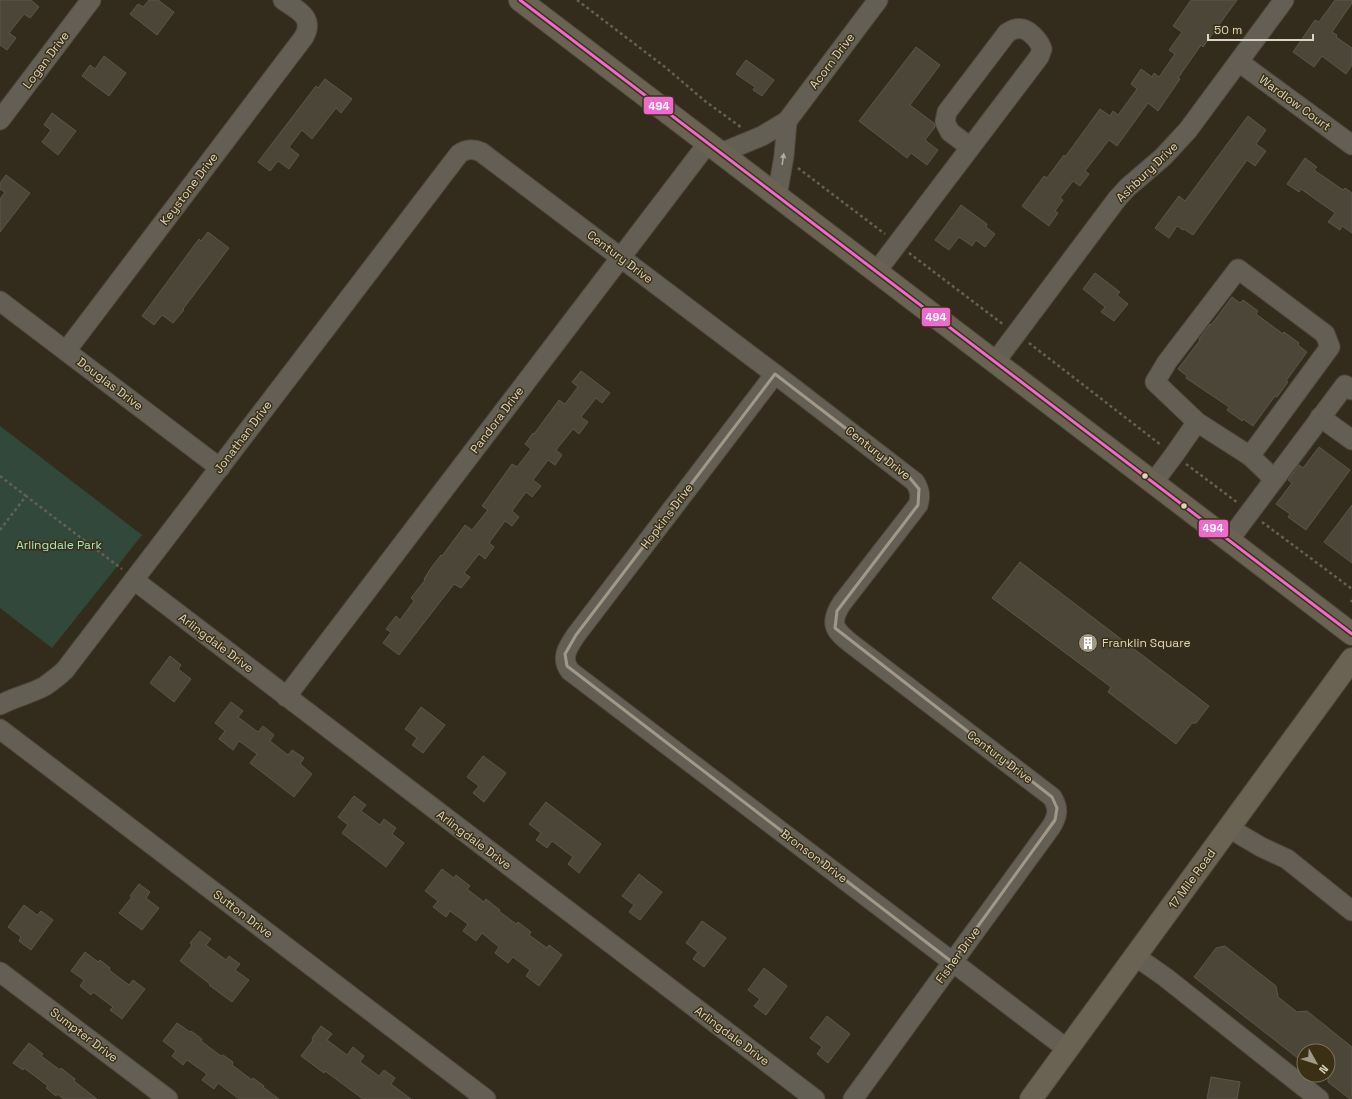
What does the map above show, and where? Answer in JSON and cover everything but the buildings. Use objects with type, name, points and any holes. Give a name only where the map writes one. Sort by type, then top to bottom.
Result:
[{"type":"main road","points":[[520,0],[1352,634]]},
{"type":"main road","name":"17 Mile Road","points":[[1031,1099],[1352,659]]},
{"type":"street","name":"Logan Drive","points":[[0,120],[92,0]]},
{"type":"street","name":"Keystone Drive","points":[[66,351],[298,47],[307,31],[308,25],[302,14],[284,0]]},
{"type":"street","name":"Acorn Drive","points":[[715,148],[762,136],[787,121],[878,0]]},
{"type":"street","name":"Ashbury Drive","points":[[995,362],[1117,199],[1128,187],[1163,157],[1188,130],[1284,0]]},
{"type":"street","points":[[876,272],[1039,57],[1042,49],[1039,42],[1026,30],[1016,28],[1007,33],[947,112],[945,122],[950,132],[970,148]]},
{"type":"street","name":"Wardlow Court","points":[[1239,62],[1352,145]]},
{"type":"street","points":[[777,196],[784,156],[787,121]]},
{"type":"street","name":"Pandora Drive","points":[[286,697],[621,258],[715,148]]},
{"type":"street","name":"Century Drive","points":[[470,149],[481,152],[490,158],[915,482],[919,489],[920,499],[918,505],[837,611],[834,623],[836,628],[840,635],[1052,797],[1058,808]]},
{"type":"street","name":"Jonathan Drive","points":[[0,705],[13,698],[44,686],[65,670],[127,574],[220,468],[458,154],[470,149]]},
{"type":"street","points":[[1250,456],[1330,347],[1325,334],[1238,269],[1167,362],[1155,382],[1197,422],[1250,456],[1274,479]]},
{"type":"street","name":"Douglas Drive","points":[[0,301],[220,468]]},
{"type":"street","name":"Hopkins Drive","points":[[565,660],[565,654],[576,635],[775,374]]},
{"type":"street","points":[[1229,540],[1345,385],[1352,390]]},
{"type":"street","points":[[1320,417],[1352,440]]},
{"type":"street","points":[[1153,483],[1197,422]]},
{"type":"street","name":"Arlingdale Drive","points":[[127,574],[286,697],[815,1099]]},
{"type":"street","name":"Bronson Drive","points":[[565,660],[570,671],[1068,1049]]},
{"type":"street","name":"Sutton Drive","points":[[0,730],[486,1099]]},
{"type":"street","name":"Fisher Drive","points":[[853,1099],[1056,820],[1058,808]]},
{"type":"street","points":[[1229,828],[1261,847],[1287,859],[1349,903]]},
{"type":"street","points":[[1135,956],[1165,977],[1319,1099]]},
{"type":"street","name":"Sumpter Drive","points":[[0,972],[168,1099]]},
{"type":"path","points":[[577,0],[665,67],[705,101],[746,130]]},
{"type":"path","points":[[1030,344],[1166,449]]},
{"type":"path","points":[[1182,462],[1242,506]]},
{"type":"path","points":[[0,476],[127,574]]},
{"type":"path","points":[[0,530],[26,496]]},
{"type":"path","points":[[1258,519],[1352,589]]},
{"type":"highlighted area","points":[[775,374],[909,477],[919,489],[918,505],[837,611],[835,628],[1052,797],[1057,808],[1055,820],[952,962],[567,666],[565,654],[576,635]]},
{"type":"green space","name":"Arlingdale Park","points":[[0,426],[142,535],[52,648],[0,608]]},
{"type":"transit line","name":"494","points":[[520,0],[1352,634]]},
{"type":"place","name":"Franklin Square","points":[[1088,643]]}]
